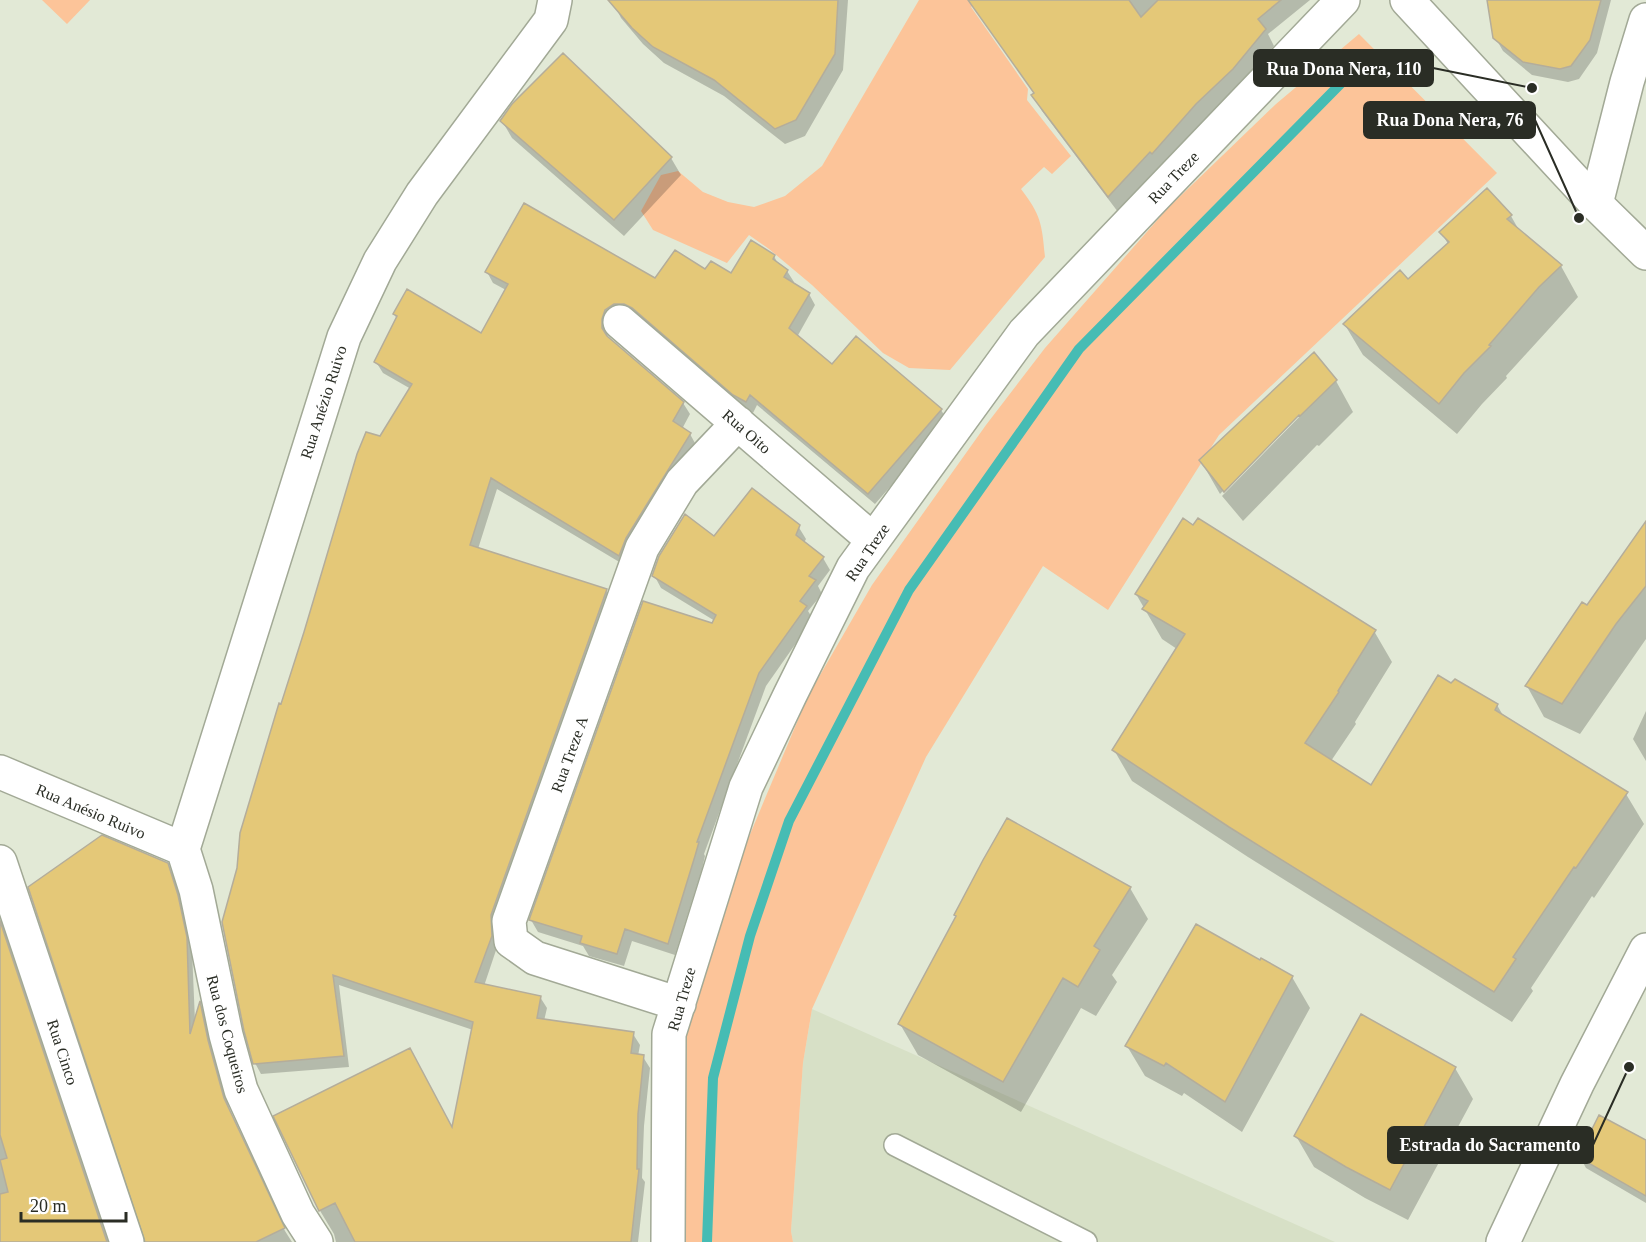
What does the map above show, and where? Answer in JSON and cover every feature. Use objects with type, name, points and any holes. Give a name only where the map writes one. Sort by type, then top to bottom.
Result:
[{"type":"street","name":"Rua Anézio Ruivo","points":[[183,849],[344,337],[380,261],[422,194],[551,20],[555,0]]},
{"type":"street","name":"Rua Treze","points":[[668,1242],[669,1034],[746,787],[789,694],[853,568],[1024,333],[1343,0]]},
{"type":"street","points":[[1407,0],[1596,204],[1646,253]]},
{"type":"street","points":[[1596,204],[1627,82],[1646,20]]},
{"type":"street","name":"Rua Oito","points":[[620,322],[873,540]]},
{"type":"street","name":"Rua Treze A","points":[[679,1004],[535,958],[511,941],[509,921],[642,548],[682,482],[738,423]]},
{"type":"street","name":"Rua Anésio Ruivo","points":[[0,772],[183,849]]},
{"type":"street","name":"Rua dos Coqueiros","points":[[183,849],[196,890],[226,1035],[241,1090],[298,1214],[316,1242]]},
{"type":"street","name":"Rua Cinco","points":[[0,862],[127,1242]]},
{"type":"street","points":[[1503,1242],[1577,1084],[1642,969]]},
{"type":"lane","points":[[895,1145],[1086,1242]]},
{"type":"shaded area","points":[[42,0],[90,0],[67,24]]},
{"type":"shaded area","points":[[919,0],[979,0],[971,7],[1028,89],[1027,100],[1071,156],[1052,174],[1044,167],[1021,189],[1033,206],[1039,220],[1045,257],[950,370],[909,368],[883,353],[812,285],[749,235],[727,263],[653,230],[641,211],[661,175],[678,171],[703,192],[728,202],[754,207],[785,196],[822,166]]},
{"type":"shaded area","points":[[1359,34],[1497,173],[1219,435],[1108,610],[1043,566],[926,757],[812,1009],[803,1063],[791,1231],[793,1242],[684,1242],[683,1146],[687,1032],[746,844],[808,696],[872,585],[986,425],[1045,348],[1167,209],[1276,104]]},
{"type":"shaded area","points":[[812,1009],[1335,1242],[793,1242],[791,1231],[803,1063]]},
{"type":"building","points":[[608,0],[838,0],[835,54],[796,120],[775,129],[714,80],[653,47],[632,28]]},
{"type":"building","points":[[968,0],[1129,0],[1141,17],[1158,0],[1281,0],[1258,19],[1266,29],[1233,69],[1196,104],[1152,154],[1150,152],[1108,197],[1031,95],[1034,93]]},
{"type":"building","points":[[1487,0],[1601,0],[1590,40],[1571,66],[1560,69],[1523,62],[1493,38]]},
{"type":"building","points":[[563,53],[672,157],[614,220],[500,121],[512,104]]},
{"type":"building","points":[[1487,188],[1512,215],[1507,219],[1562,265],[1539,287],[1489,345],[1491,346],[1464,373],[1439,404],[1343,324],[1400,270],[1408,279],[1449,242],[1439,232]]},
{"type":"building","points":[[524,203],[655,278],[675,250],[705,269],[711,261],[731,273],[751,240],[775,255],[773,259],[788,270],[784,277],[810,293],[789,328],[832,364],[856,336],[942,409],[868,494],[750,395],[746,402],[733,395],[632,308],[624,304],[614,304],[605,310],[602,328],[607,336],[684,402],[673,421],[691,433],[626,538],[619,556],[491,478],[470,545],[607,589],[491,915],[492,936],[475,982],[541,996],[537,1018],[634,1032],[631,1053],[644,1055],[638,1114],[637,1169],[639,1169],[631,1242],[355,1242],[335,1203],[319,1211],[273,1116],[410,1048],[452,1127],[473,1022],[333,975],[344,1056],[253,1064],[222,922],[237,868],[240,833],[279,703],[281,704],[304,632],[357,454],[366,432],[380,436],[412,384],[374,362],[397,316],[393,314],[407,289],[481,333],[508,284],[485,272]]},
{"type":"building","points":[[1314,352],[1337,380],[1299,415],[1224,492],[1199,460]]},
{"type":"building","points":[[752,488],[800,525],[796,535],[824,557],[809,576],[816,580],[800,601],[807,606],[759,673],[697,842],[699,842],[668,944],[625,929],[617,954],[580,943],[582,936],[529,920],[643,601],[712,623],[716,615],[652,576],[659,556],[685,514],[714,536]]},
{"type":"building","points":[[1183,518],[1193,525],[1198,518],[1376,630],[1305,743],[1371,785],[1438,675],[1451,683],[1455,679],[1498,704],[1495,710],[1628,792],[1513,957],[1516,959],[1494,992],[1229,827],[1112,750],[1185,634],[1142,609],[1148,601],[1135,594]]},
{"type":"building","points":[[1646,521],[1646,586],[1616,624],[1562,704],[1525,686],[1582,602],[1587,605]]},
{"type":"building","points":[[1007,818],[1131,887],[1094,946],[1100,950],[1078,987],[1063,978],[1003,1082],[898,1024]]},
{"type":"building","points":[[102,835],[168,863],[187,937],[190,1034],[200,1001],[224,1098],[285,1228],[256,1242],[145,1242],[28,887]]},
{"type":"building","points":[[0,921],[107,1242],[0,1242],[0,1194],[8,1192],[0,1160],[7,1158],[0,1135]]},
{"type":"building","points":[[1196,924],[1293,976],[1225,1102],[1166,1063],[1164,1066],[1125,1046]]},
{"type":"building","points":[[1361,1014],[1456,1067],[1390,1190],[1294,1136]]},
{"type":"building","points":[[1599,1115],[1646,1140],[1646,1196],[1578,1157]]},
{"type":"waterway","points":[[707,1242],[713,1078],[750,936],[789,821],[909,590],[1079,349],[1366,58]]},
{"type":"place","name":"Rua Dona Nera, 110","points":[[1532,88]]},
{"type":"place","name":"Rua Dona Nera, 76","points":[[1579,218]]},
{"type":"place","name":"Estrada do Sacramento","points":[[1629,1067]]}]
